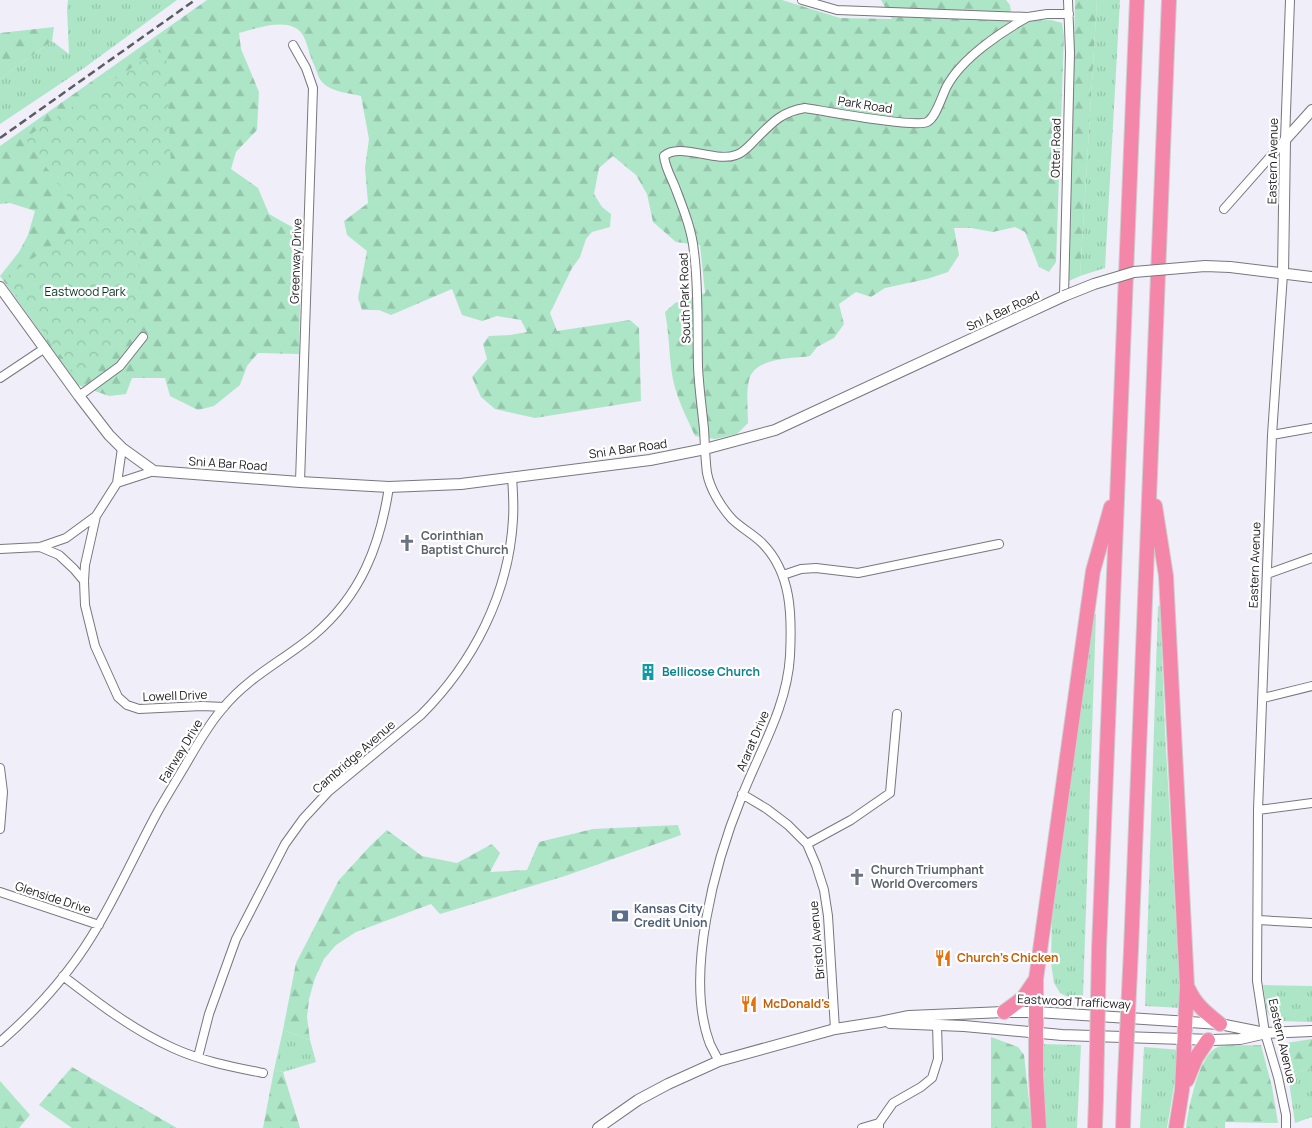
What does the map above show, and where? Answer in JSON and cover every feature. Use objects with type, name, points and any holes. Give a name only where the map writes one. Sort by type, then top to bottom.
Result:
[{"type":"highway","points":[[1095,1128],[1099,949],[1137,0]]},
{"type":"highway","points":[[1123,1128],[1170,0]]},
{"type":"highway","points":[[1150,478],[1166,576],[1187,986],[1182,1090],[1176,1128]]},
{"type":"highway","points":[[1040,1128],[1036,1075],[1036,979],[1093,571],[1118,485]]},
{"type":"highway","points":[[1004,1012],[1023,998],[1036,979]]},
{"type":"highway","points":[[1187,986],[1200,1008],[1220,1024]]},
{"type":"highway","points":[[1182,1090],[1196,1058],[1208,1040]]},
{"type":"street","points":[[802,0],[837,10],[1028,17],[1047,14],[1069,14]]},
{"type":"street","name":"Otter Road","points":[[1064,296],[1070,54],[1068,0]]},
{"type":"street","name":"Eastern Avenue","points":[[1286,1128],[1286,1115],[1266,1033],[1256,980],[1258,810],[1272,435],[1283,274],[1290,0]]},
{"type":"street","name":"Park Road","points":[[667,153],[684,152],[717,157],[736,155],[748,148],[781,116],[792,110],[805,108],[907,123],[926,123],[932,118],[946,87],[957,70],[1004,30],[1028,17]]},
{"type":"street","name":"Greenway Drive","points":[[293,45],[306,68],[313,88],[300,482]]},
{"type":"street","points":[[1224,209],[1312,110]]},
{"type":"street","name":"South Park Road","points":[[667,153],[664,156],[664,160],[684,214],[694,248],[697,271],[698,369],[705,449]]},
{"type":"street","name":"Sni A Bar Road","points":[[154,471],[389,487],[461,484],[650,460],[705,449],[775,430],[1064,296],[1094,284],[1134,272],[1205,266],[1230,267],[1312,277]]},
{"type":"street","points":[[0,287],[109,435],[122,448],[154,471]]},
{"type":"street","points":[[79,396],[120,366],[143,337]]},
{"type":"street","points":[[0,378],[45,348]]},
{"type":"street","points":[[1272,435],[1312,428]]},
{"type":"street","name":"Lowell Drive","points":[[122,448],[117,484],[96,516],[85,565],[85,604],[95,646],[118,697],[127,705],[139,709],[224,706]]},
{"type":"street","name":"Ararat Drive","points":[[705,449],[707,473],[716,496],[732,519],[762,543],[783,574],[791,609],[790,659],[784,695],[727,834],[714,877],[706,922],[701,970],[701,995],[710,1045],[719,1061]]},
{"type":"street","points":[[117,484],[154,471]]},
{"type":"street","name":"Cambridge Avenue","points":[[198,1057],[209,1014],[236,939],[285,844],[303,819],[328,792],[421,715],[435,701],[459,671],[482,633],[497,598],[509,556],[513,519],[512,477]]},
{"type":"street","name":"Fairway Drive","points":[[0,1042],[16,1028],[63,976],[99,925],[158,812],[206,731],[224,706],[250,681],[315,634],[345,602],[362,577],[376,547],[384,518],[389,487]]},
{"type":"street","points":[[0,549],[40,547],[66,538],[96,516]]},
{"type":"street","points":[[783,574],[801,569],[816,568],[858,573],[999,544]]},
{"type":"street","points":[[40,547],[59,554],[84,581]]},
{"type":"street","points":[[1268,574],[1312,558]]},
{"type":"street","points":[[1263,698],[1312,686]]},
{"type":"street","points":[[807,844],[852,820],[890,793],[897,714]]},
{"type":"street","points":[[0,768],[3,792],[0,829]]},
{"type":"street","name":"Bristol Avenue","points":[[742,794],[767,809],[788,825],[807,844],[816,865],[824,890],[835,1029]]},
{"type":"street","points":[[1258,810],[1312,804]]},
{"type":"street","name":"Glenside Drive","points":[[0,892],[99,925]]},
{"type":"street","points":[[1258,920],[1312,923]]},
{"type":"street","points":[[63,976],[99,1004],[137,1029],[173,1048],[229,1066],[263,1073]]},
{"type":"street","name":"Eastwood Trafficway","points":[[598,1128],[638,1100],[719,1061],[835,1029],[910,1016],[1037,1012],[1220,1024],[1266,1033]]},
{"type":"street","name":"Eastwood Trafficway","points":[[880,1022],[1208,1040],[1240,1039],[1266,1033],[1312,1032]]},
{"type":"street","points":[[862,1128],[879,1125],[893,1103],[921,1088],[932,1078],[938,1059],[937,1025]]},
{"type":"green space","points":[[68,0],[177,0],[84,68],[0,124],[0,79],[52,41],[69,54]]},
{"type":"green space","points":[[207,0],[782,0],[840,18],[892,19],[881,0],[1006,0],[1010,5],[1012,21],[1051,20],[1062,23],[1064,36],[1056,262],[1049,272],[1039,267],[1025,232],[1015,227],[993,232],[971,228],[954,228],[959,255],[948,272],[927,279],[885,288],[871,297],[856,292],[839,304],[844,324],[834,338],[817,347],[810,356],[774,360],[758,367],[753,372],[749,380],[748,390],[748,423],[737,434],[715,439],[695,436],[673,382],[665,312],[675,303],[705,293],[700,245],[676,242],[653,222],[647,194],[636,175],[613,156],[599,168],[594,194],[602,207],[611,214],[610,227],[592,232],[586,239],[580,257],[572,268],[550,313],[557,331],[630,320],[639,328],[641,401],[535,418],[495,409],[481,397],[472,377],[487,359],[483,344],[489,336],[527,332],[521,320],[497,316],[482,321],[462,315],[452,289],[391,315],[379,310],[362,310],[358,298],[367,251],[347,235],[344,221],[368,203],[365,168],[369,139],[361,96],[336,91],[324,84],[318,76],[304,37],[299,30],[292,26],[284,25],[265,26],[239,33],[241,49],[259,92],[257,130],[236,152],[231,169],[258,188],[269,214],[292,227],[301,246],[299,354],[258,353],[247,366],[240,385],[214,406],[198,410],[170,396],[165,378],[132,378],[126,394],[109,396],[78,385],[0,276],[19,252],[28,235],[35,211],[10,203],[0,204],[0,146]]},
{"type":"green space","points":[[1075,0],[1097,0],[1080,276],[1069,281]]},
{"type":"green space","points":[[1097,0],[1120,0],[1105,268],[1080,276]]},
{"type":"green space","points":[[54,27],[52,41],[0,79],[0,33]]},
{"type":"green space","name":"Eastwood Park","points":[[166,45],[171,169],[140,192],[140,323],[77,377],[4,278],[86,222],[25,138]]},
{"type":"green space","points":[[1158,606],[1160,606],[1165,732],[1181,1008],[1145,1006]]},
{"type":"green space","points":[[1091,614],[1096,614],[1083,997],[1068,997],[1060,993],[1054,983],[1051,963],[1052,911]]},
{"type":"green space","points":[[678,825],[681,835],[565,876],[440,914],[431,904],[356,932],[336,945],[324,959],[315,978],[309,999],[307,1017],[310,1040],[283,1030],[296,963],[339,880],[387,830],[422,856],[457,863],[492,844],[500,853],[490,872],[527,870],[539,842],[593,829]]},
{"type":"green space","points":[[1263,985],[1312,986],[1312,1022],[1278,1021],[1271,1018],[1267,1011]]},
{"type":"green space","points":[[283,1030],[310,1040],[316,1062],[283,1072],[274,1070]]},
{"type":"green space","points":[[991,1037],[1018,1047],[1024,1055],[1032,1128],[991,1128]]},
{"type":"green space","points":[[1312,1039],[1312,1068],[1288,1075],[1279,1051],[1286,1043]]},
{"type":"green space","points":[[1039,1044],[1081,1045],[1077,1128],[1045,1128]]},
{"type":"green space","points":[[1261,1045],[1272,1087],[1278,1123],[1225,1122],[1225,1128],[1186,1128],[1196,1083],[1205,1060],[1211,1051],[1222,1046]]},
{"type":"green space","points":[[1144,1047],[1180,1050],[1167,1128],[1140,1128]]},
{"type":"green space","points":[[72,1067],[177,1128],[72,1128],[39,1105]]},
{"type":"green space","points":[[1312,1068],[1312,1117],[1295,1123],[1288,1075]]},
{"type":"green space","points":[[274,1070],[283,1072],[300,1128],[263,1128]]},
{"type":"green space","points":[[0,1081],[30,1115],[19,1128],[0,1128]]},
{"type":"railway","points":[[0,138],[195,0]]},
{"type":"place","name":"Corinthian Baptist Church","points":[[407,543]]},
{"type":"place","name":"Bellicose Church","points":[[648,672]]},
{"type":"place","name":"Church Triumphant World Overcomers","points":[[857,877]]},
{"type":"place","name":"Kansas City Credit Union","points":[[620,916]]},
{"type":"place","name":"Church's Chicken","points":[[943,958]]},
{"type":"place","name":"McDonald's","points":[[749,1004]]}]
